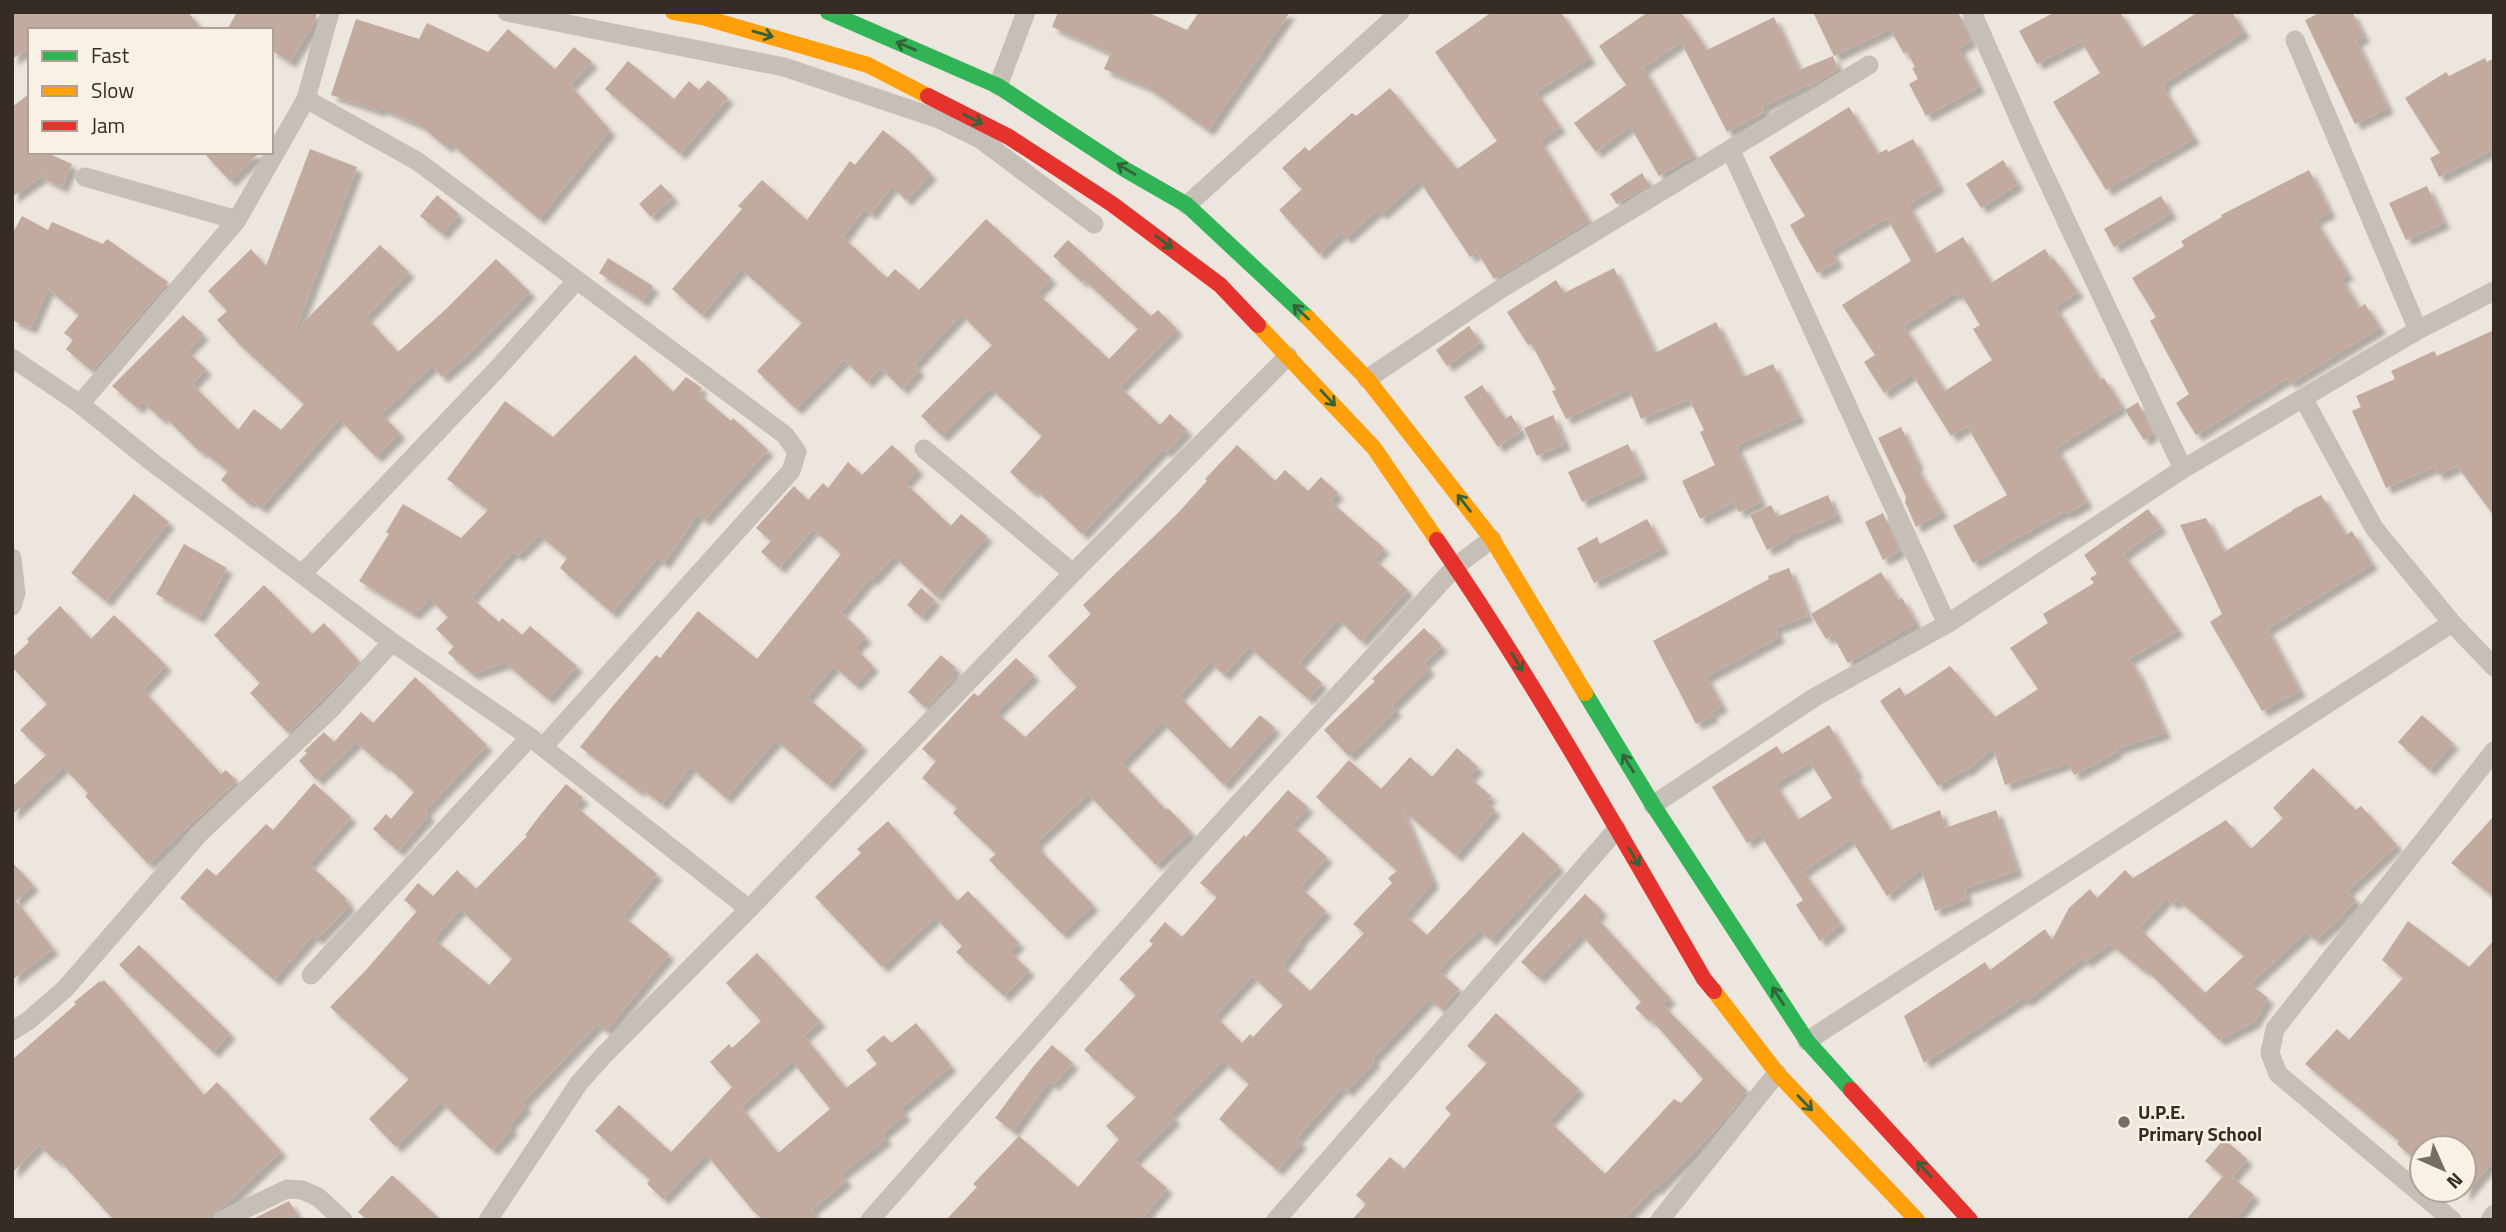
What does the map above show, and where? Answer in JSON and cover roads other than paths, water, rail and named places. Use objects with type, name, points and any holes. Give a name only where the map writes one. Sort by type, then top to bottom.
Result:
[{"type":"street","points":[[80,404],[237,220],[306,99],[330,12]]},
{"type":"street","points":[[508,12],[785,67],[939,119],[979,138],[1094,224]]},
{"type":"street","points":[[673,12],[706,18],[868,65],[1009,137],[1112,204],[1220,285],[1374,448],[1481,604],[1704,979],[1777,1073],[1917,1220]]},
{"type":"street","points":[[828,12],[998,86],[1126,170],[1187,205],[1314,323],[1367,379],[1492,539],[1653,805],[1807,1041],[1970,1220]]},
{"type":"street","points":[[998,86],[1026,12]]},
{"type":"street","points":[[1187,205],[1400,12]]},
{"type":"street","points":[[1972,12],[2032,148],[2183,469]]},
{"type":"street","points":[[2295,40],[2418,330]]},
{"type":"street","points":[[1367,379],[1496,292],[1869,65]]},
{"type":"street","points":[[306,99],[417,161],[785,435],[797,452],[791,471],[537,742],[311,975]]},
{"type":"street","points":[[1731,151],[1947,624]]},
{"type":"street","points":[[85,177],[237,220]]},
{"type":"street","points":[[302,574],[497,369],[577,280]]},
{"type":"street","points":[[1653,805],[1815,697],[1947,624],[2183,469],[2418,330],[2494,290]]},
{"type":"street","points":[[488,1220],[579,1083],[603,1056],[1287,356]]},
{"type":"street","points":[[12,358],[80,404],[152,462],[392,642],[537,742],[749,909]]},
{"type":"street","points":[[2304,398],[2374,528],[2452,623],[2494,667]]},
{"type":"street","points":[[924,449],[1073,573]]},
{"type":"street","points":[[870,1220],[1207,838],[1456,566],[1492,539]]},
{"type":"street","points":[[12,558],[16,593],[12,607]]},
{"type":"street","points":[[1807,1041],[2452,623]]},
{"type":"street","points":[[12,1031],[65,989],[199,834],[331,709],[392,642]]},
{"type":"street","points":[[2452,1220],[2278,1074],[2270,1053],[2275,1029],[2494,751]]},
{"type":"street","points":[[1276,1220],[1617,829]]},
{"type":"street","points":[[1660,1220],[1777,1073]]},
{"type":"street","points":[[222,1220],[286,1189],[302,1190],[318,1197],[343,1220]]},
{"type":"street","points":[[2490,1220],[2494,1214]]},
{"type":"place","name":"U.P.E. Primary School","points":[[2124,1122]]}]
